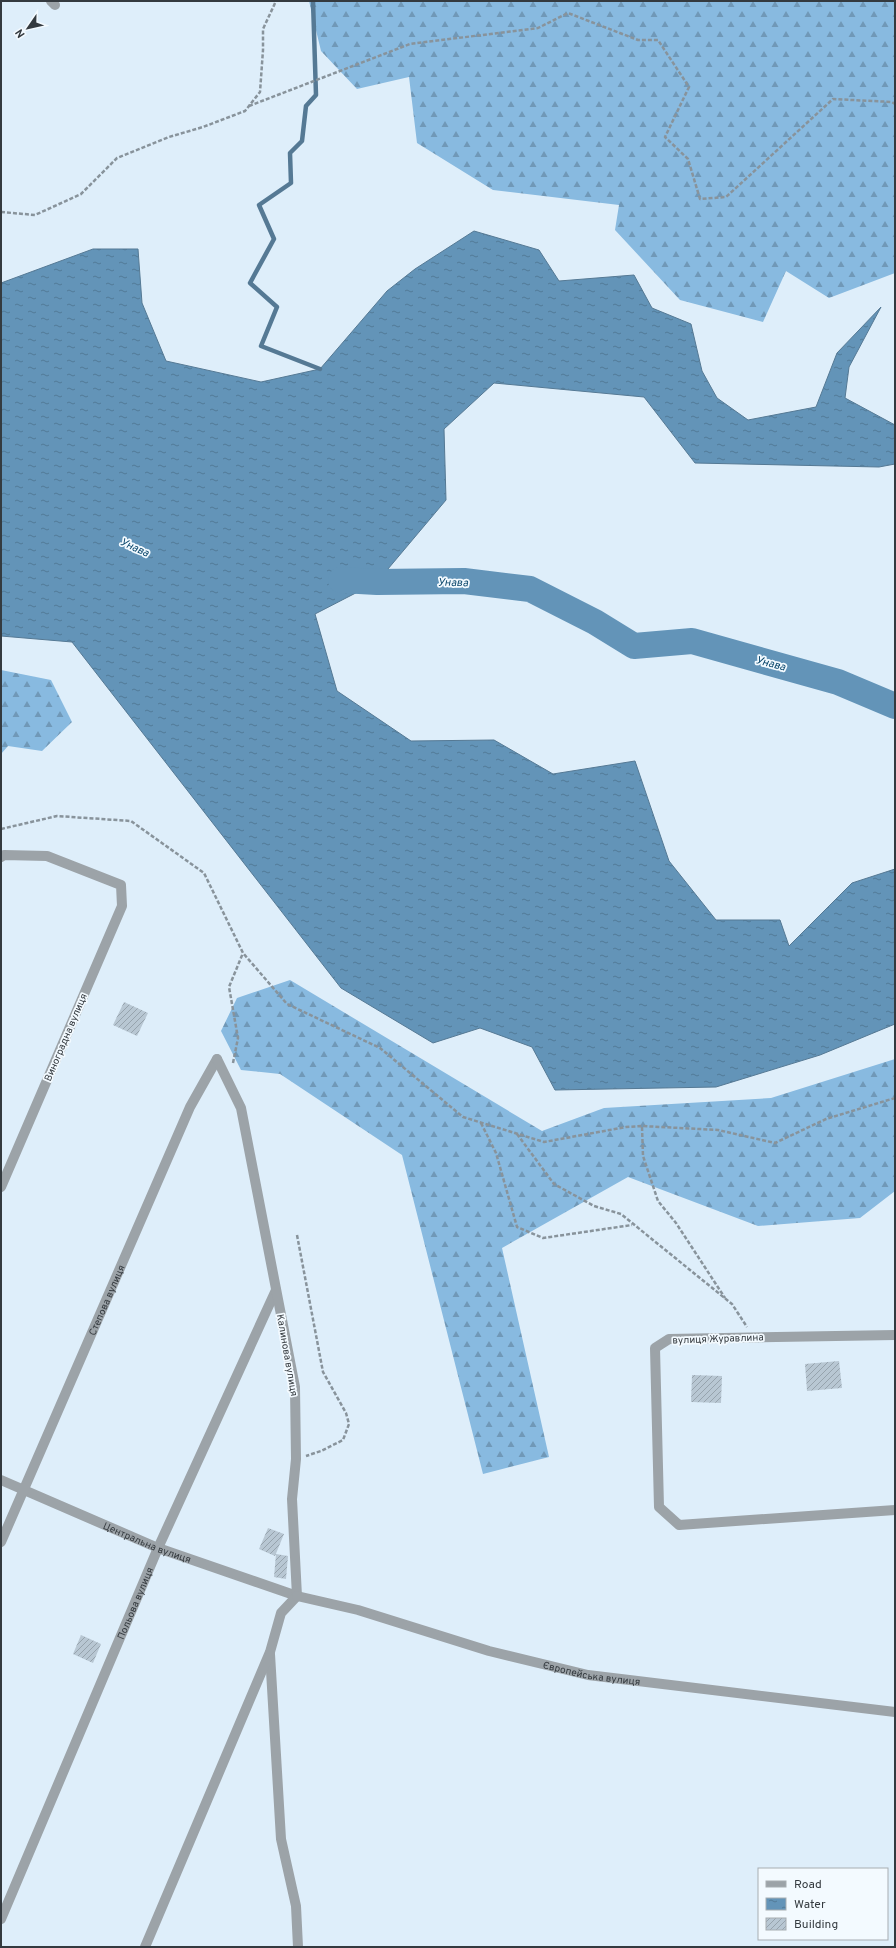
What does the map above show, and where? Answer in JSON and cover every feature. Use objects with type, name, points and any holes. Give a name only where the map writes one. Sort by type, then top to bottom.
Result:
[{"type":"street","name":"Виноградна вулиця","points":[[1,857],[4,855],[47,856],[121,885],[122,906],[1,1187]]},
{"type":"street","name":"Калинова вулиця","points":[[217,1059],[240,1108],[295,1387],[296,1459],[292,1499],[297,1596]]},
{"type":"street","name":"Степова вулиця","points":[[1,1542],[190,1107],[217,1059]]},
{"type":"street","name":"Польова вулиця","points":[[1,1919],[158,1548],[276,1290]]},
{"type":"street","name":"вулиця Журавлина","points":[[895,1334],[669,1338],[655,1348],[659,1507],[679,1524],[895,1510]]},
{"type":"street","name":"Центральна вулиця","points":[[1,1480],[158,1548],[297,1596]]},
{"type":"street","points":[[145,1947],[270,1652],[281,1613],[297,1596]]},
{"type":"street","name":"Європейська вулиця","points":[[297,1596],[358,1610],[489,1651],[588,1674],[895,1712]]},
{"type":"street","points":[[270,1652],[280,1839],[296,1906],[298,1947]]},
{"type":"path","points":[[1,212],[35,215],[81,194],[117,158],[169,137],[202,127],[245,111],[260,92],[264,50],[263,29],[276,1]]},
{"type":"path","points":[[249,106],[410,44],[538,28],[568,13],[638,40],[658,40],[689,87],[665,137],[688,159],[700,199],[726,197],[834,98],[892,102],[895,104]]},
{"type":"path","points":[[1,829],[57,816],[131,821],[204,873],[243,953],[287,1004],[380,1048],[463,1117],[516,1134],[544,1142],[626,1127],[642,1126],[718,1130],[775,1143],[826,1119],[895,1098]]},
{"type":"path","points":[[228,1083],[238,1038],[229,987],[243,953]]},
{"type":"path","points":[[481,1123],[496,1153],[518,1227],[543,1238],[632,1224]]},
{"type":"path","points":[[642,1126],[642,1156],[658,1201],[676,1223],[726,1300]]},
{"type":"path","points":[[516,1134],[554,1184],[594,1206],[621,1214],[732,1304],[755,1337]]},
{"type":"path","points":[[296,1459],[321,1451],[343,1440],[349,1424],[346,1413],[324,1372],[297,1235]]},
{"type":"green space","points":[[309,1],[895,1],[895,273],[829,298],[786,271],[763,322],[680,300],[615,230],[619,205],[493,190],[417,143],[409,77],[357,89],[321,51]]},
{"type":"green space","points":[[1,670],[51,680],[72,722],[42,751],[8,746],[1,754]]},
{"type":"green space","points":[[290,980],[542,1131],[604,1108],[771,1098],[895,1059],[895,1191],[860,1218],[758,1226],[628,1177],[502,1248],[549,1457],[483,1474],[402,1155],[280,1074],[241,1070],[221,1031],[237,998]]},
{"type":"water","points":[[474,231],[539,250],[559,281],[634,275],[652,308],[691,324],[702,371],[717,398],[748,420],[816,407],[837,353],[881,307],[849,367],[845,398],[895,425],[895,464],[879,467],[695,463],[644,397],[494,383],[444,429],[446,500],[377,582],[315,614],[337,691],[411,741],[494,740],[553,774],[635,761],[669,861],[716,920],[780,920],[789,946],[852,883],[895,869],[895,1024],[820,1055],[716,1087],[555,1090],[532,1047],[480,1028],[433,1043],[341,988],[72,642],[1,636],[1,283],[93,249],[138,249],[142,303],[166,361],[261,382],[320,369],[387,291],[415,269]]},
{"type":"building","points":[[124,1002],[148,1013],[137,1036],[113,1025]]},
{"type":"building","points":[[839,1361],[842,1388],[807,1391],[805,1364]]},
{"type":"building","points":[[692,1375],[722,1376],[721,1403],[691,1402]]},
{"type":"building","points":[[268,1528],[284,1534],[275,1556],[259,1549]]},
{"type":"building","points":[[276,1554],[288,1556],[286,1579],[274,1577]]},
{"type":"building","points":[[81,1635],[101,1644],[93,1663],[73,1654]]},
{"type":"waterway","points":[[313,1],[316,95],[306,106],[302,141],[290,153],[291,183],[259,205],[274,239],[250,283],[277,307],[261,346],[320,369]]},
{"type":"waterway","name":"Унава","points":[[341,580],[377,582],[464,581],[530,589],[595,622],[634,646],[692,641],[838,682],[895,706]]}]
